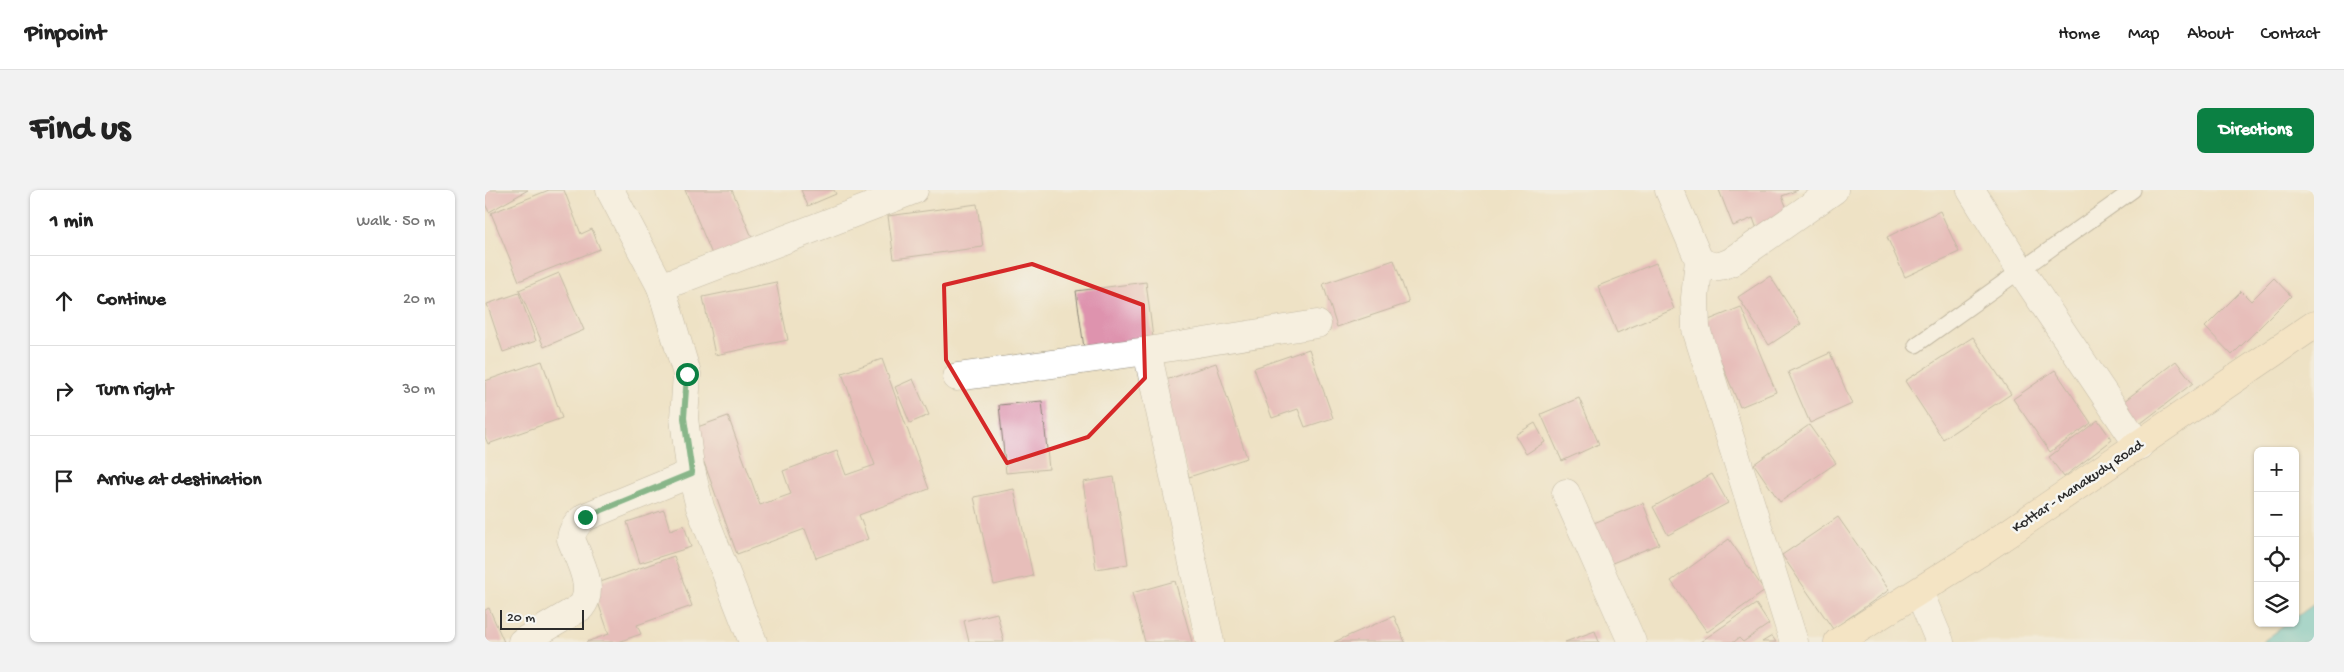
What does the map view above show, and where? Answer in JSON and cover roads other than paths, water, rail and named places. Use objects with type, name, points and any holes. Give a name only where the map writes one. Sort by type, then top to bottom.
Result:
[{"type":"main road","name":"Kottar - Manakudy Road","points":[[1838,642],[1919,592],[2139,446],[2314,325]]},
{"type":"street","points":[[610,190],[661,287],[687,374],[684,418],[692,473],[700,507],[753,642]]},
{"type":"street","points":[[661,287],[914,190]]},
{"type":"street","points":[[1669,190],[1699,260],[1695,298],[1696,329],[1794,642]]},
{"type":"street","points":[[1699,260],[1709,266],[1720,267],[1731,262],[1833,190]]},
{"type":"street","points":[[1971,190],[2020,269],[2139,446]]},
{"type":"street","points":[[957,377],[1147,352],[1317,324]]},
{"type":"street","points":[[1147,352],[1210,642]]},
{"type":"street","points":[[522,642],[581,607],[588,600],[589,590],[571,540],[572,532],[577,523],[585,517],[692,473]]},
{"type":"street","points":[[1566,493],[1632,642]]},
{"type":"street","points":[[1919,592],[1940,642]]},
{"type":"lane","points":[[1916,345],[2133,190]]},
{"type":"water","points":[[2314,604],[2314,642],[2262,642],[2283,627],[2299,627],[2299,615]]}]
